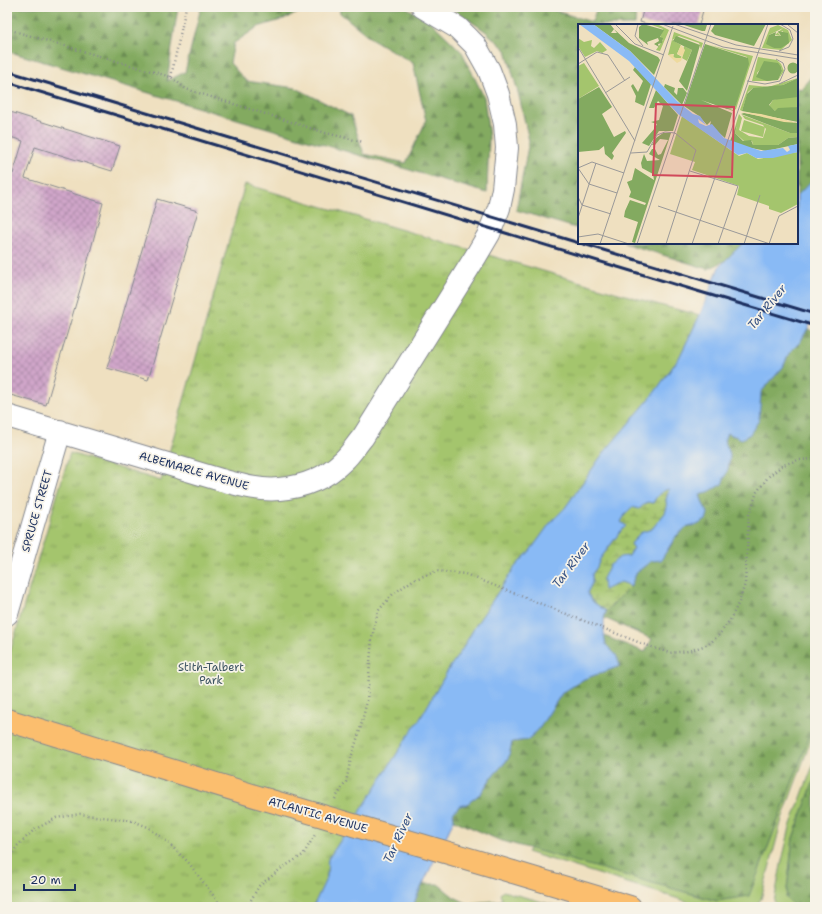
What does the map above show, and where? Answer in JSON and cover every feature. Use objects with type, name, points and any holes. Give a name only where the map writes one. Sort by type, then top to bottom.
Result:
[{"type":"main road","name":"ATLANTIC AVENUE","points":[[7,720],[268,800],[630,907]]},
{"type":"street","name":"ALBEMARLE AVENUE","points":[[7,416],[243,486],[278,490],[293,487],[309,483],[324,476],[344,461],[363,437],[468,270],[489,234],[499,208],[503,189],[507,148],[505,124],[498,94],[489,70],[475,45],[458,28],[423,7]]},
{"type":"street","name":"SPRUCE STREET","points":[[7,614],[60,431]]},
{"type":"path","points":[[171,78],[186,7]]},
{"type":"path","points":[[7,28],[171,78],[186,90],[326,133],[363,142]]},
{"type":"path","points":[[334,802],[346,782],[367,701],[372,638],[378,611],[394,594],[413,580],[437,571],[465,574],[643,644],[669,652],[689,651],[709,644],[720,635],[739,602],[745,584],[750,514],[757,492],[768,477],[783,465],[798,460],[815,459]]},
{"type":"path","points":[[7,863],[17,846],[34,830],[56,818],[80,814],[133,822],[148,826],[165,840],[188,862],[222,907]]},
{"type":"path","points":[[247,907],[259,886],[282,868],[303,855],[319,828]]},
{"type":"green space","points":[[7,7],[178,7],[167,81],[185,72],[201,7],[298,7],[298,13],[258,27],[234,43],[230,63],[246,81],[296,88],[351,116],[364,154],[406,163],[426,121],[413,63],[372,39],[340,13],[339,7],[405,7],[428,19],[462,52],[484,97],[489,137],[487,193],[7,51]]},
{"type":"green space","points":[[450,7],[543,7],[592,22],[597,7],[636,7],[635,24],[578,24],[578,229],[516,210],[529,141],[519,96],[506,50],[485,31]]},
{"type":"green space","points":[[815,72],[815,190],[798,206],[798,88],[801,89]]},
{"type":"green space","name":"Stith-Talbert Park","points":[[245,184],[663,306],[700,315],[679,358],[652,396],[602,455],[565,508],[551,522],[530,551],[515,567],[476,625],[420,719],[328,859],[327,877],[313,907],[7,907],[7,662],[70,453],[161,481]]},
{"type":"green space","points":[[627,244],[759,244],[708,269]]},
{"type":"green space","points":[[808,329],[815,333],[815,722],[749,896],[717,901],[499,840],[454,820],[452,813],[459,806],[467,804],[481,793],[491,778],[508,759],[512,742],[527,740],[538,730],[562,693],[584,679],[619,666],[615,655],[606,645],[604,636],[645,652],[652,639],[604,618],[606,611],[630,587],[637,572],[669,549],[676,536],[688,526],[697,525],[708,513],[700,495],[710,491],[728,469],[730,455],[724,440],[727,433],[733,436],[760,405],[761,392],[783,367],[789,353],[800,342]]},
{"type":"green space","points":[[669,488],[665,513],[652,529],[640,533],[631,544],[634,548],[629,556],[621,582],[630,587],[606,611],[593,602],[587,593],[592,583],[592,574],[600,559],[625,526],[621,522],[629,510],[638,504],[653,503],[659,494]]},
{"type":"green space","points":[[815,722],[815,729],[782,819],[761,899],[755,907],[705,907],[527,852],[530,848],[717,901],[760,868]]},
{"type":"green space","points":[[815,760],[815,778],[793,838],[786,898],[795,907],[780,907],[774,902],[790,827]]},
{"type":"green space","points":[[815,778],[815,907],[795,907],[786,898],[793,838]]},
{"type":"green space","points":[[423,884],[438,884],[454,897],[480,907],[413,907]]},
{"type":"green space","points":[[503,891],[560,907],[480,907],[469,904],[502,900],[500,894]]},
{"type":"water","name":"Tar River","points":[[815,177],[815,316],[800,342],[789,353],[783,367],[761,392],[759,420],[750,434],[742,439],[727,433],[724,440],[730,455],[728,469],[722,484],[700,495],[708,513],[706,520],[697,525],[688,526],[676,536],[661,560],[651,561],[637,572],[630,587],[621,582],[604,590],[603,579],[609,566],[620,557],[629,556],[634,548],[631,544],[640,533],[652,529],[665,513],[669,489],[661,492],[653,503],[647,502],[639,509],[632,507],[626,513],[621,522],[626,526],[600,559],[592,574],[592,583],[587,593],[593,602],[606,611],[604,618],[604,636],[606,645],[616,655],[620,666],[584,679],[562,693],[538,730],[527,740],[512,742],[508,759],[491,778],[481,793],[467,804],[459,806],[453,813],[454,820],[413,907],[313,907],[327,877],[328,859],[420,719],[476,625],[515,567],[530,551],[551,522],[565,508],[602,455],[652,396],[679,358],[700,315],[719,267],[742,244],[798,244],[798,195]]},
{"type":"building","points":[[644,7],[704,7],[699,24],[647,24],[640,22]]},
{"type":"building","points":[[7,111],[120,146],[112,171],[35,147],[25,178],[103,203],[82,283],[46,405],[7,394],[7,173],[13,174],[23,141],[7,136]]},
{"type":"building","points":[[157,199],[198,211],[148,380],[107,368]]},
{"type":"railway","points":[[7,71],[578,243]]},
{"type":"railway","points":[[7,82],[815,326]]},
{"type":"railway","points":[[583,244],[815,314]]}]
